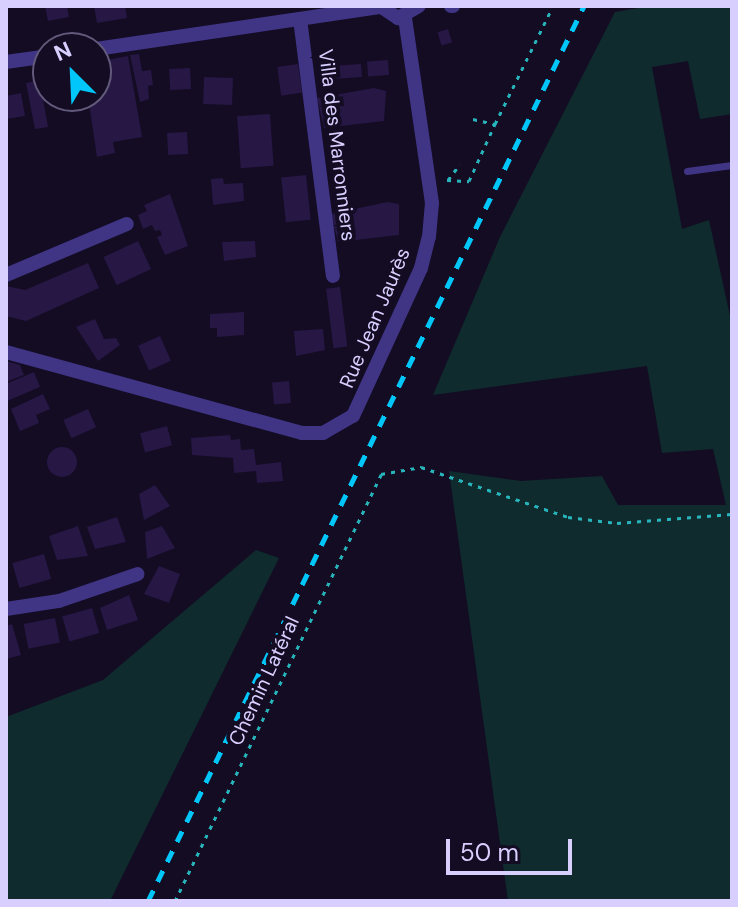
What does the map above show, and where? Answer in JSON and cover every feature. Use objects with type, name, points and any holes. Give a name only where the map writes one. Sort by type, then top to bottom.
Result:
[{"type":"street","points":[[112,47],[381,6],[391,16],[405,17],[419,6]]},
{"type":"street","name":"Rue Jean Jaurès","points":[[6,352],[302,433],[323,433],[353,416],[421,268],[429,237],[429,188],[405,17]]},
{"type":"street","name":"Villa des Marronniers","points":[[300,19],[333,276]]},
{"type":"street","points":[[6,62],[32,58]]},
{"type":"street","points":[[6,275],[127,224]]},
{"type":"street","points":[[6,609],[59,601],[138,574]]},
{"type":"lane","points":[[687,171],[732,165]]},
{"type":"path","points":[[429,188],[447,180],[469,181],[553,6]]},
{"type":"path","points":[[473,119],[495,124]]},
{"type":"path","points":[[447,180],[460,164]]},
{"type":"path","name":"Chemin Latéral","points":[[175,901],[381,474],[421,467],[553,512],[593,520],[732,514]]},
{"type":"green space","points":[[650,6],[732,6],[732,114],[700,119],[688,61],[652,67],[682,229],[709,220],[732,325],[732,901],[508,901],[449,471],[521,481],[602,476],[618,505],[726,505],[713,449],[662,453],[647,366],[433,395],[500,237],[615,12]]},
{"type":"green space","points":[[256,550],[279,558],[110,901],[6,901],[6,717],[103,680]]},
{"type":"building","points":[[45,6],[67,6],[69,17],[48,21]]},
{"type":"building","points":[[94,6],[125,6],[127,18],[97,23]]},
{"type":"building","points":[[448,29],[452,42],[442,46],[437,32]]},
{"type":"building","points":[[139,54],[142,71],[151,70],[153,85],[148,86],[149,99],[140,102],[130,55]]},
{"type":"building","points":[[128,56],[142,137],[113,142],[115,153],[97,157],[90,112],[112,112],[112,59]]},
{"type":"building","points":[[388,60],[389,75],[368,76],[367,61]]},
{"type":"building","points":[[298,64],[302,93],[281,96],[277,67]]},
{"type":"building","points":[[361,64],[362,77],[321,80],[320,67]]},
{"type":"building","points":[[190,68],[191,89],[170,90],[169,69]]},
{"type":"building","points":[[204,77],[233,78],[232,105],[203,104]]},
{"type":"building","points":[[32,82],[32,112],[45,112],[48,127],[35,129],[26,83]]},
{"type":"building","points":[[374,88],[386,91],[384,121],[324,128],[317,98]]},
{"type":"building","points":[[21,93],[25,116],[6,119],[6,96]]},
{"type":"building","points":[[270,114],[274,166],[241,168],[237,116]]},
{"type":"building","points":[[187,132],[188,154],[168,155],[167,133]]},
{"type":"building","points":[[306,175],[311,220],[286,222],[281,178]]},
{"type":"building","points":[[223,178],[224,184],[243,183],[244,201],[213,205],[211,179]]},
{"type":"building","points":[[170,194],[188,246],[165,255],[157,237],[162,235],[160,230],[155,231],[152,225],[143,229],[138,215],[147,211],[144,205]]},
{"type":"building","points":[[387,202],[399,204],[399,235],[338,242],[331,214]]},
{"type":"building","points":[[138,241],[151,269],[117,285],[104,257]]},
{"type":"building","points":[[255,241],[256,257],[224,261],[222,242]]},
{"type":"building","points":[[88,263],[99,288],[26,321],[6,316],[6,286],[25,290]]},
{"type":"building","points":[[340,287],[347,347],[333,348],[326,289]]},
{"type":"building","points":[[244,312],[244,335],[217,337],[217,328],[210,328],[210,314]]},
{"type":"building","points":[[95,319],[104,339],[116,338],[120,345],[98,361],[76,327]]},
{"type":"building","points":[[323,329],[325,350],[296,356],[294,331]]},
{"type":"building","points":[[160,336],[171,361],[149,370],[138,346]]},
{"type":"building","points":[[6,361],[20,365],[24,375],[6,382]]},
{"type":"building","points":[[34,372],[40,387],[7,401],[6,384]]},
{"type":"building","points":[[289,381],[291,403],[274,404],[272,382]]},
{"type":"building","points":[[43,394],[50,409],[36,415],[39,423],[20,431],[11,409]]},
{"type":"building","points":[[88,409],[96,427],[71,438],[63,420]]},
{"type":"building","points":[[167,426],[172,445],[145,453],[140,433]]},
{"type":"building","points":[[230,435],[231,440],[240,439],[241,450],[254,449],[256,465],[281,462],[283,481],[257,483],[256,471],[234,473],[233,458],[192,455],[191,438]]},
{"type":"building","points":[[62,447],[72,452],[77,462],[72,472],[62,477],[52,472],[47,462],[52,452]]},
{"type":"building","points":[[155,485],[170,506],[144,520],[139,494]]},
{"type":"building","points":[[117,517],[126,542],[95,549],[87,527]]},
{"type":"building","points":[[78,526],[88,556],[57,560],[49,536]]},
{"type":"building","points":[[162,526],[175,548],[147,559],[145,532]]},
{"type":"building","points":[[44,554],[51,579],[19,588],[12,563]]},
{"type":"building","points":[[159,566],[180,574],[169,603],[144,594]]},
{"type":"building","points":[[129,595],[138,620],[107,630],[100,608]]},
{"type":"building","points":[[92,608],[99,633],[69,642],[62,617]]},
{"type":"building","points":[[55,618],[60,643],[28,649],[24,624]]},
{"type":"building","points":[[12,624],[21,655],[6,659],[6,626]]},
{"type":"railway","points":[[148,901],[584,6]]}]
